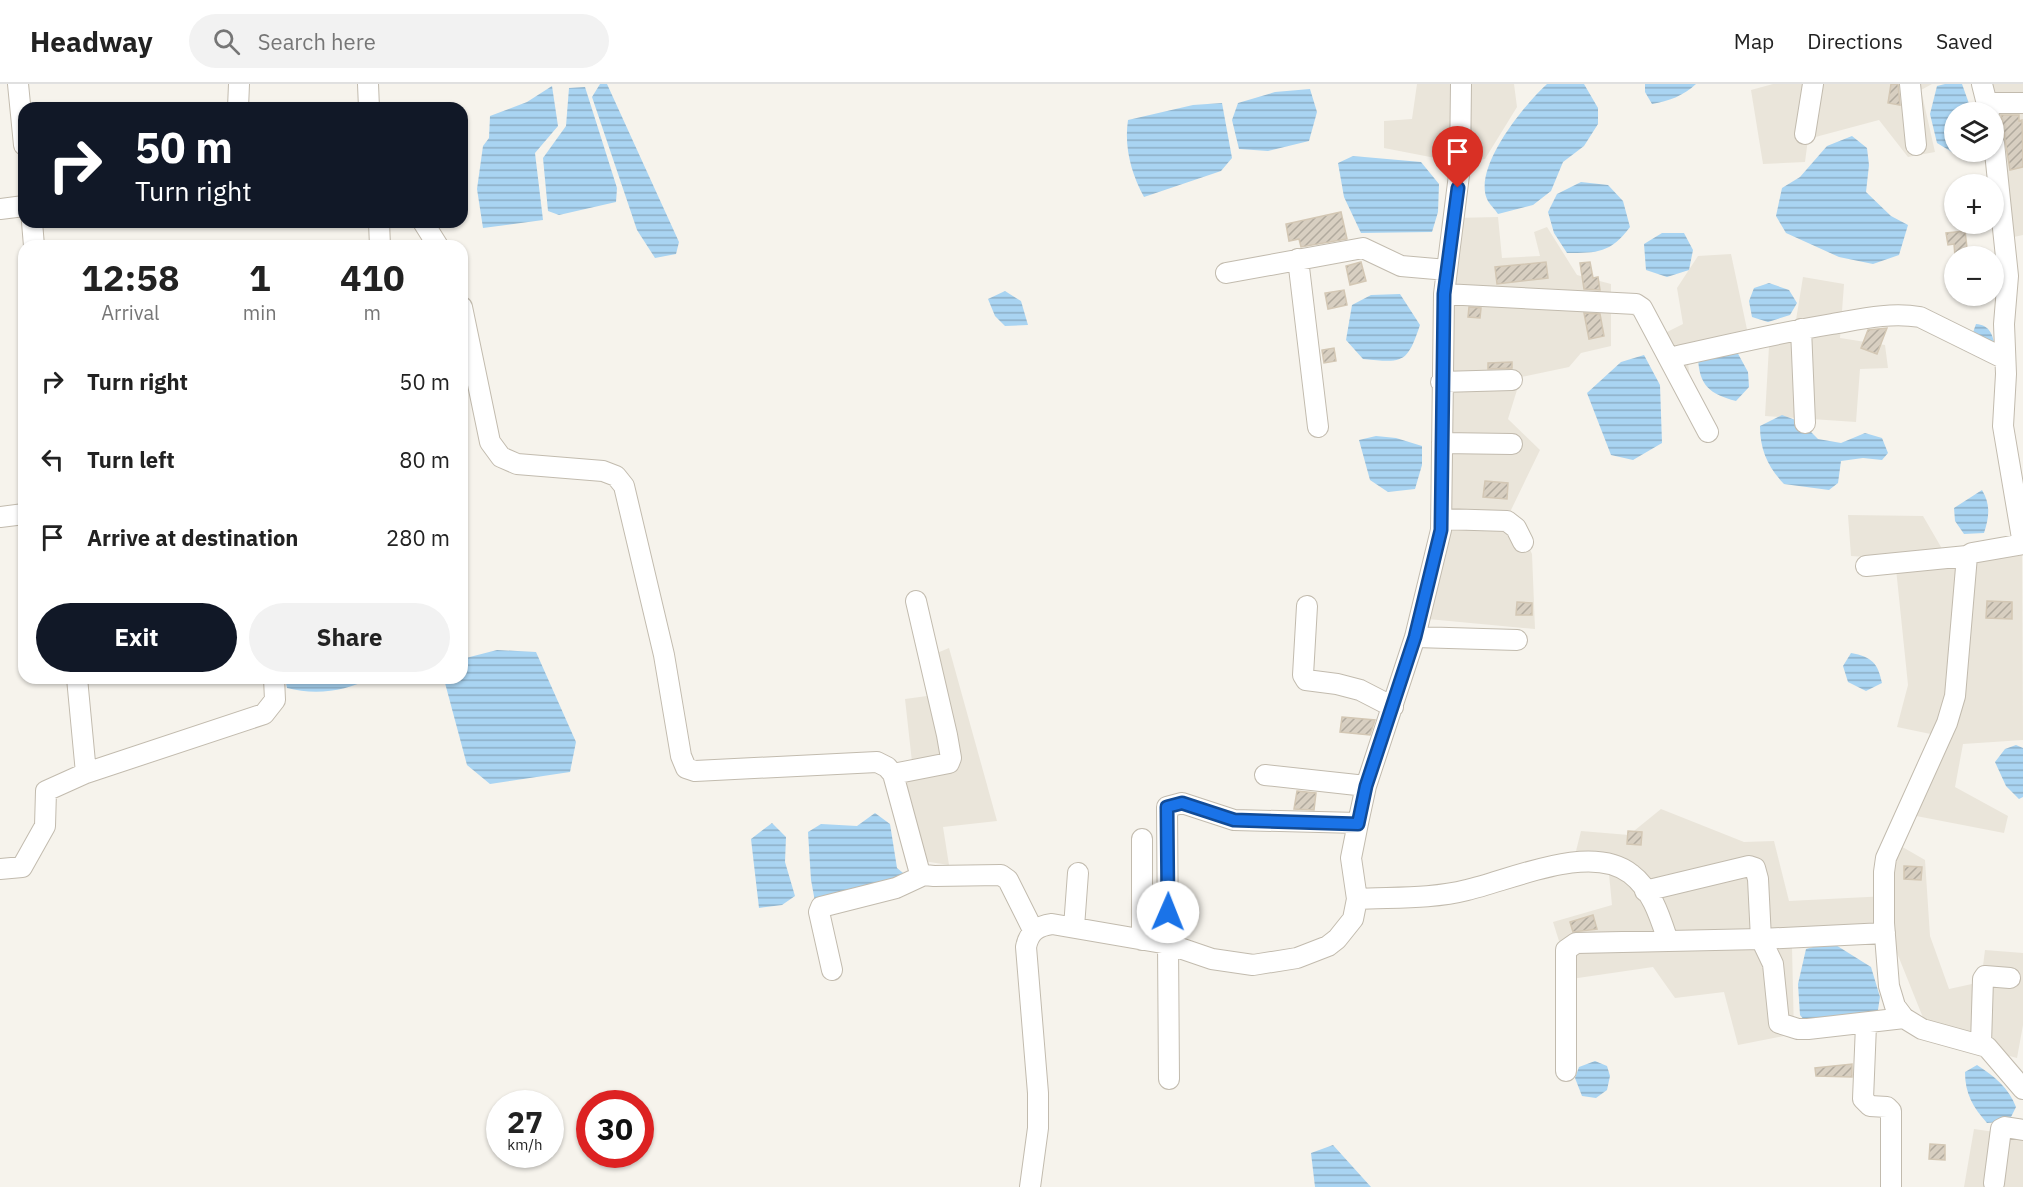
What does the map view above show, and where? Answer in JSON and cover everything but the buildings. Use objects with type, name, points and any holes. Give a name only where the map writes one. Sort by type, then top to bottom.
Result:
[{"type":"street","points":[[18,84],[20,102]]},
{"type":"street","points":[[238,84],[238,102]]},
{"type":"street","points":[[368,84],[369,102]]},
{"type":"street","points":[[1030,1187],[1038,1110],[1026,947],[1033,930],[1041,925],[1052,924],[1074,927],[1168,944],[1225,962],[1253,965],[1297,958],[1328,946],[1338,939],[1353,919],[1357,898],[1351,858],[1366,786],[1415,637],[1442,519],[1441,382],[1444,294],[1460,167],[1461,84]]},
{"type":"street","points":[[1805,134],[1814,84]]},
{"type":"street","points":[[1915,85],[1916,145]]},
{"type":"street","points":[[1986,100],[2023,102]]},
{"type":"street","points":[[1866,566],[1967,556],[1972,553],[2023,544],[2003,426],[2007,266],[1996,162]]},
{"type":"street","points":[[0,209],[18,208]]},
{"type":"street","points":[[1226,273],[1363,248],[1401,266],[1447,270]]},
{"type":"street","points":[[1298,260],[1318,427]]},
{"type":"street","points":[[1444,294],[1636,304],[1642,308],[1708,432]]},
{"type":"street","points":[[1669,358],[1801,329],[1879,316],[1906,315],[1920,317],[2005,359]]},
{"type":"street","points":[[1801,329],[1805,423]]},
{"type":"street","points":[[468,336],[490,442],[501,457],[517,464],[603,471],[616,476],[624,486],[664,655],[681,756],[686,768],[695,771],[878,762],[887,766],[893,774],[915,863],[924,874]]},
{"type":"street","points":[[1441,382],[1512,380]]},
{"type":"street","points":[[1442,443],[1512,444]]},
{"type":"street","points":[[0,517],[18,515]]},
{"type":"street","points":[[1442,519],[1507,521],[1516,528],[1523,542]]},
{"type":"street","points":[[1967,556],[1955,696],[1947,723],[1890,844],[1884,872],[1885,933],[1891,996],[1904,1018],[1922,1029],[1987,1047],[2023,1089]]},
{"type":"street","points":[[893,774],[943,766],[949,763],[951,758],[916,601]]},
{"type":"street","points":[[1307,606],[1303,675],[1306,680],[1360,690],[1393,707]]},
{"type":"street","points":[[1415,637],[1517,640]]},
{"type":"street","points":[[78,684],[86,773]]},
{"type":"street","points":[[0,869],[22,867],[45,826],[46,791],[86,773],[264,714],[275,700],[274,684]]},
{"type":"street","points":[[1265,776],[1366,786]]},
{"type":"street","points":[[1169,1079],[1167,807],[1182,803],[1234,820],[1358,824]]},
{"type":"street","points":[[1142,839],[1142,940]]},
{"type":"street","points":[[1357,898],[1466,891],[1543,868],[1598,861],[1617,866],[1632,874],[1659,914],[1668,941]]},
{"type":"street","points":[[1645,891],[1749,866],[1755,868],[1758,879],[1761,939],[1773,964],[1779,1023],[1798,1029],[1866,1025],[1904,1018]]},
{"type":"street","points":[[1074,927],[1078,873]]},
{"type":"street","points":[[832,970],[819,912],[821,907],[896,888],[924,874],[1001,875],[1008,880],[1033,930]]},
{"type":"street","points":[[1566,1071],[1566,950],[1576,943],[1761,939],[1885,933]]},
{"type":"street","points":[[1980,1044],[1983,979],[1985,975],[2010,978]]},
{"type":"street","points":[[1866,1025],[1863,1100],[1870,1106],[1887,1107],[1891,1111],[1891,1187]]},
{"type":"street","points":[[1994,1183],[2001,1129],[2005,1127],[2023,1130]]},
{"type":"shaded area","points":[[1417,84],[1514,84],[1517,107],[1485,159],[1456,162],[1384,148],[1384,121],[1412,119]]},
{"type":"shaded area","points":[[1773,84],[1932,84],[1921,90],[1935,152],[1908,157],[1879,120],[1808,139],[1805,162],[1763,164],[1751,90]]},
{"type":"shaded area","points":[[1978,84],[2023,84],[2023,235],[2000,240],[2000,234],[2004,234],[2004,174],[1997,174],[1996,162],[2004,162],[2004,102],[1988,102]]},
{"type":"shaded area","points":[[1498,217],[1502,258],[1540,256],[1534,232],[1547,227],[1577,275],[1611,284],[1611,346],[1581,353],[1569,367],[1521,377],[1508,419],[1540,450],[1511,510],[1532,554],[1535,629],[1428,619],[1454,218]]},
{"type":"shaded area","points":[[1731,254],[1748,334],[1686,349],[1690,378],[1653,339],[1683,324],[1677,288],[1698,256]]},
{"type":"shaded area","points":[[1803,277],[1844,284],[1840,338],[1885,345],[1888,368],[1860,369],[1856,422],[1765,416],[1770,329],[1795,326]]},
{"type":"shaded area","points":[[1848,515],[1923,516],[1948,559],[2022,555],[2023,740],[1963,744],[1955,787],[2008,816],[2004,833],[1911,815],[1945,737],[1897,727],[1908,685],[1895,559],[1851,556]]},
{"type":"shaded area","points":[[949,648],[997,821],[943,827],[949,865],[923,861],[891,780],[914,780],[905,699],[927,696],[920,660]]},
{"type":"shaded area","points":[[1661,809],[1744,842],[1774,841],[1789,901],[1887,896],[1899,845],[1925,860],[1930,936],[1949,989],[1981,982],[1985,950],[2023,953],[2023,1025],[2017,1058],[1930,1035],[1891,938],[1792,947],[1794,1034],[1738,1045],[1724,992],[1675,998],[1653,967],[1571,979],[1553,922],[1612,905],[1608,864],[1574,859],[1581,831],[1629,835]]},
{"type":"shaded area","points":[[1974,1129],[2023,1136],[2023,1187],[1964,1187]]},
{"type":"water","points":[[600,84],[607,84],[679,242],[676,254],[655,258],[637,230],[592,97]]},
{"type":"water","points":[[1547,84],[1584,84],[1598,108],[1598,124],[1584,146],[1563,162],[1551,191],[1533,205],[1498,214],[1487,199],[1485,186],[1487,170],[1494,154],[1515,121]]},
{"type":"water","points":[[1645,84],[1696,84],[1676,97],[1652,104],[1645,92]]},
{"type":"water","points":[[1962,84],[1968,102],[1944,102],[1944,147],[1937,143],[1930,114],[1937,86]]},
{"type":"water","points":[[552,86],[558,126],[535,153],[543,220],[483,228],[477,189],[483,146],[489,138],[490,116],[527,102]]},
{"type":"water","points":[[585,87],[617,188],[616,202],[559,215],[548,211],[543,158],[566,126],[569,88]]},
{"type":"water","points":[[1310,89],[1317,112],[1309,141],[1268,151],[1239,149],[1232,120],[1238,103],[1275,92]]},
{"type":"water","points":[[1222,103],[1232,158],[1221,171],[1144,197],[1135,179],[1130,160],[1127,140],[1128,120],[1193,105]]},
{"type":"water","points":[[1852,136],[1867,148],[1869,165],[1866,192],[1891,216],[1908,225],[1899,255],[1873,264],[1839,257],[1786,233],[1776,216],[1782,188],[1800,177],[1827,146]]},
{"type":"water","points":[[1353,156],[1421,162],[1439,184],[1438,212],[1432,232],[1361,233],[1344,197],[1338,163]]},
{"type":"water","points":[[1581,182],[1608,185],[1623,201],[1630,227],[1616,242],[1603,250],[1567,253],[1554,233],[1548,212],[1557,194]]},
{"type":"water","points":[[1662,233],[1684,233],[1693,250],[1689,270],[1667,277],[1646,270],[1644,244]]},
{"type":"water","points":[[1769,283],[1789,290],[1797,303],[1790,315],[1768,322],[1752,317],[1749,301],[1754,288]]},
{"type":"water","points":[[1005,291],[1021,301],[1028,325],[1005,326],[995,316],[988,299]]},
{"type":"water","points":[[1400,294],[1420,325],[1411,347],[1407,354],[1395,360],[1363,359],[1346,340],[1352,305],[1371,295]]},
{"type":"water","points":[[1976,324],[1989,330],[1995,345],[1971,338]]},
{"type":"water","points":[[1736,350],[1748,372],[1749,387],[1736,401],[1713,392],[1708,387],[1701,375],[1698,357]]},
{"type":"water","points":[[1644,355],[1660,385],[1662,443],[1633,460],[1611,455],[1587,393],[1621,362]]},
{"type":"water","points":[[1782,415],[1801,422],[1818,439],[1841,443],[1865,433],[1882,438],[1888,453],[1882,460],[1863,458],[1841,461],[1838,483],[1829,490],[1784,484],[1766,458],[1760,426]]},
{"type":"water","points":[[1376,436],[1396,438],[1422,446],[1422,465],[1415,489],[1388,492],[1370,480],[1359,440]]},
{"type":"water","points":[[1982,490],[1988,511],[1984,533],[1964,534],[1955,521],[1954,508]]},
{"type":"water","points":[[497,650],[536,652],[576,742],[570,772],[490,784],[467,765],[445,684],[468,684],[468,657]]},
{"type":"water","points":[[1851,653],[1873,662],[1882,683],[1866,691],[1848,682],[1843,666]]},
{"type":"water","points":[[286,684],[358,684],[319,692],[287,688]]},
{"type":"water","points":[[2016,745],[2023,748],[2023,797],[2019,799],[2006,786],[1995,762],[2005,749]]},
{"type":"water","points":[[875,813],[890,824],[897,868],[908,877],[816,907],[811,880],[808,832],[821,824],[857,826]]},
{"type":"water","points":[[772,823],[786,837],[785,862],[795,896],[782,905],[759,908],[751,839]]},
{"type":"water","points":[[1831,942],[1871,967],[1880,997],[1877,1016],[1815,1033],[1800,1015],[1798,984],[1806,949]]},
{"type":"water","points":[[1595,1061],[1607,1066],[1610,1076],[1607,1090],[1596,1098],[1582,1096],[1575,1078],[1579,1067]]},
{"type":"water","points":[[1977,1065],[2000,1083],[2013,1100],[2016,1107],[2009,1121],[1987,1123],[1974,1106],[1966,1087],[1965,1072]]},
{"type":"water","points":[[1333,1145],[1371,1187],[1315,1187],[1311,1153]]},
{"type":"route","points":[[1168,912],[1165,813],[1167,807],[1173,804],[1182,803],[1234,820],[1358,824],[1366,786],[1415,637],[1441,530],[1443,510],[1441,376],[1444,294],[1458,188]]}]
